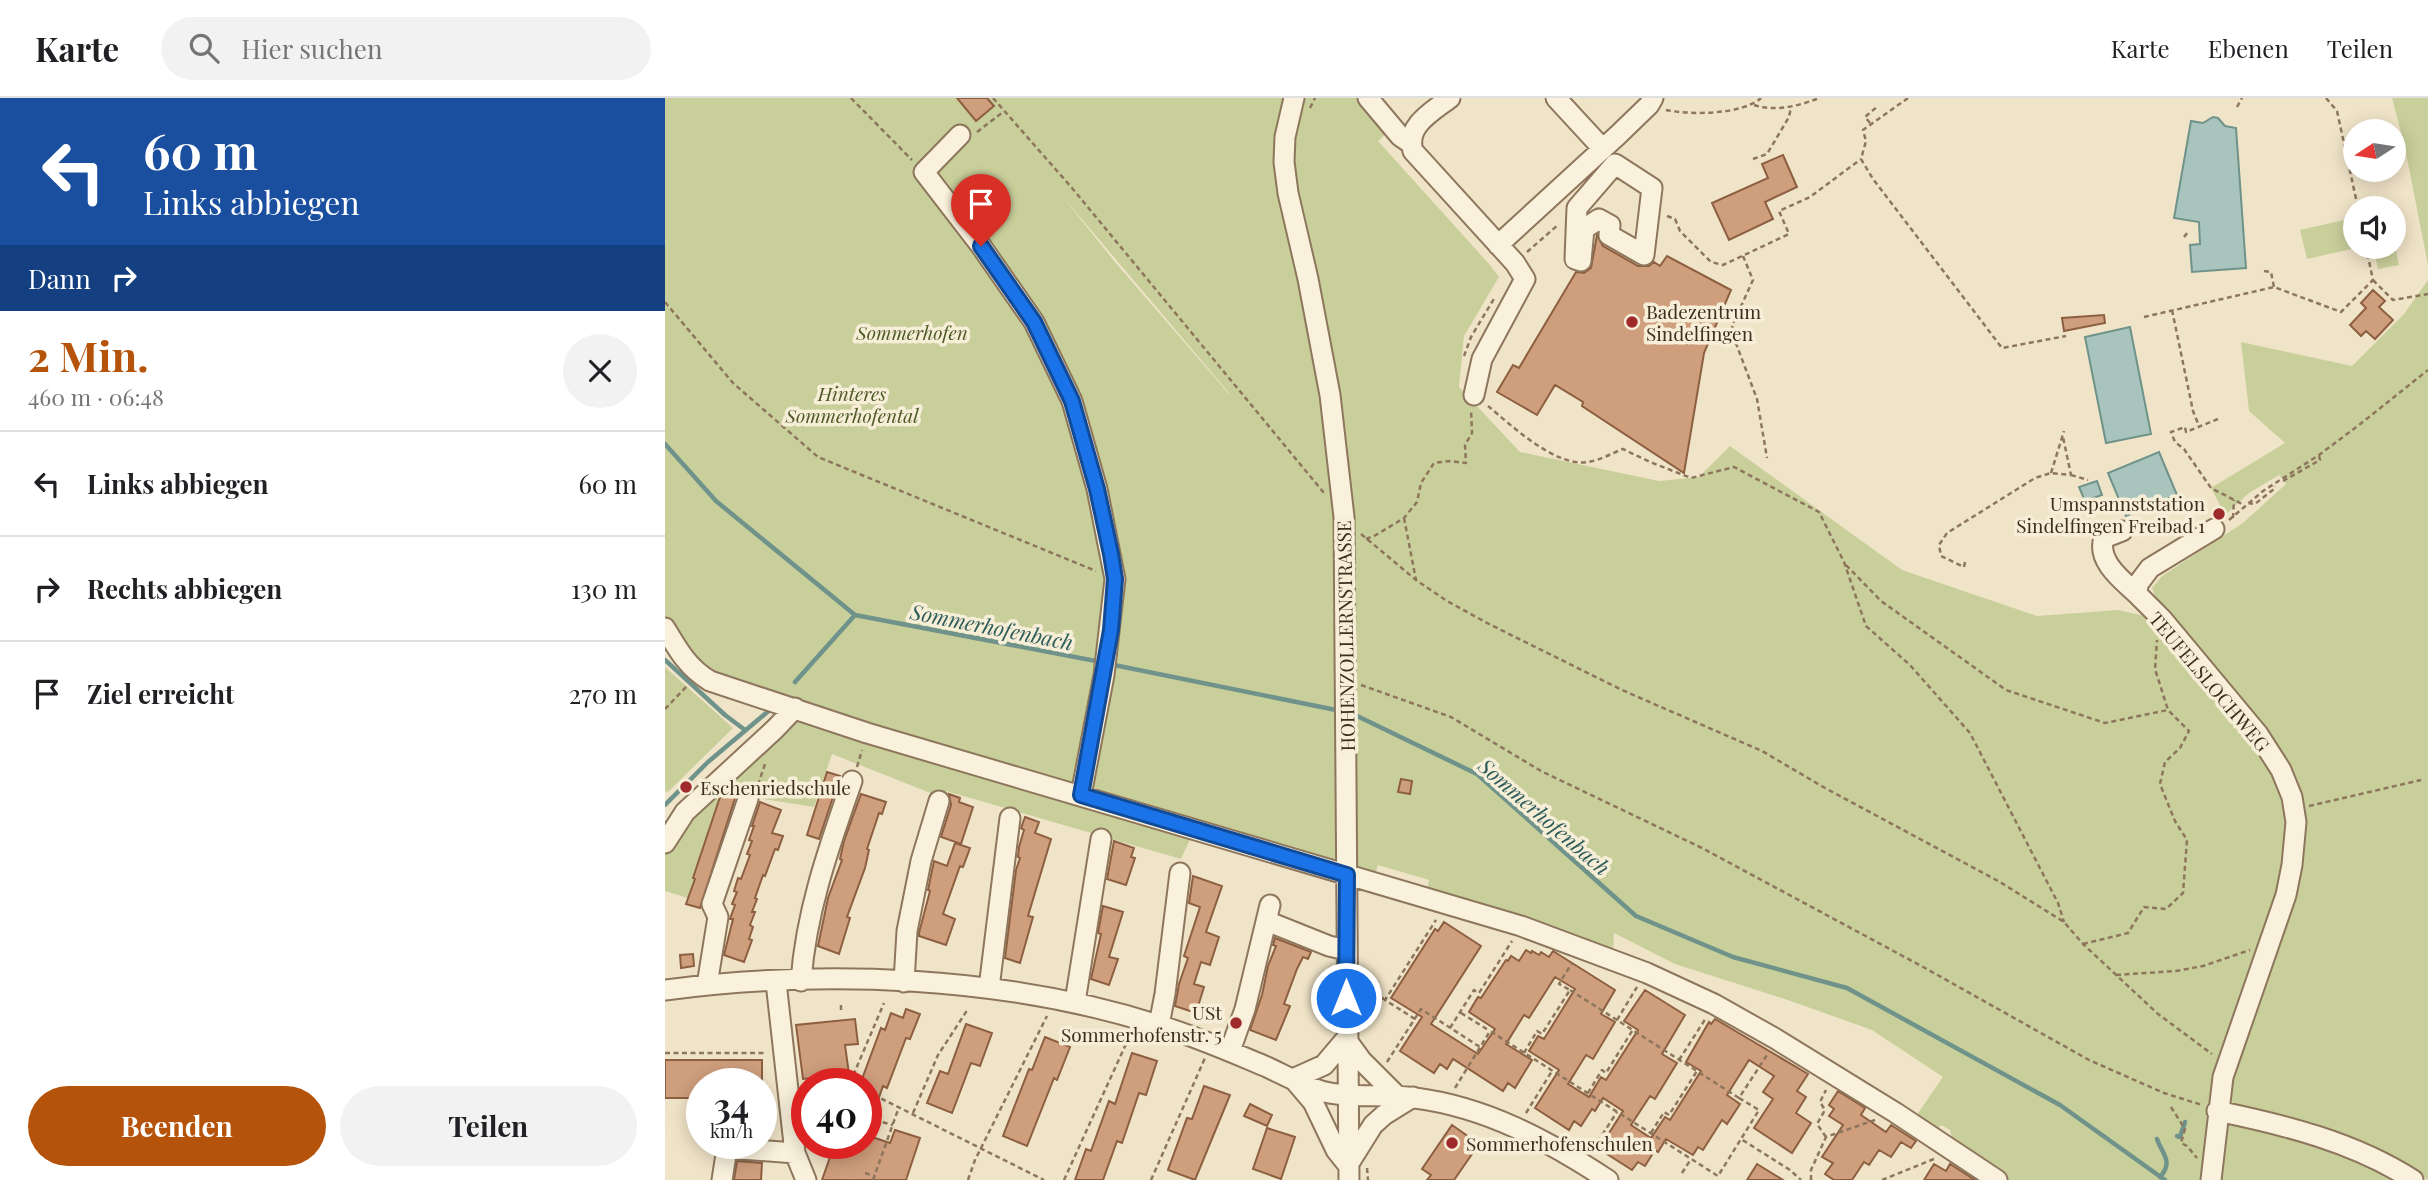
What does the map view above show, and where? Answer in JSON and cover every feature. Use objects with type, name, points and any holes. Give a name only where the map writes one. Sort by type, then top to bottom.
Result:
[{"type":"street","name":"HOHENZOLLERNSTRASSE","points":[[1294,98],[1285,137],[1284,162],[1288,193],[1321,344],[1339,459],[1354,690],[1346,722],[1346,1039],[1347,1095],[1355,1170]]},
{"type":"street","points":[[1368,98],[1515,263],[1525,279],[1482,359],[1474,395]]},
{"type":"street","points":[[1410,143],[1416,127],[1450,98]]},
{"type":"street","points":[[1556,98],[1603,149]]},
{"type":"street","points":[[1498,245],[1651,102]]},
{"type":"street","points":[[960,135],[924,172],[981,246],[1034,322],[1072,401],[1097,489],[1115,579],[1104,676],[1081,795]]},
{"type":"street","points":[[1615,164],[1652,188],[1644,256],[1609,235],[1610,225],[1599,219],[1584,229],[1581,261],[1575,259],[1577,208],[1615,164]]},
{"type":"street","name":"TEUFELSLOCHWEG","points":[[2211,1176],[2217,1111],[2227,1063],[2286,895],[2295,843],[2295,809],[2281,769],[2259,734],[2164,620],[2137,594],[2138,584],[2150,568],[2214,529]]},
{"type":"street","points":[[2122,531],[2104,538],[2103,549],[2117,577],[2137,594]]},
{"type":"street","points":[[665,628],[686,663],[697,674],[710,681],[867,733],[1521,926],[1679,986],[1748,1022],[1997,1180]]},
{"type":"street","points":[[665,843],[685,812],[795,708]]},
{"type":"street","points":[[801,981],[804,944],[814,900],[852,781]]},
{"type":"street","points":[[707,985],[718,917],[712,904],[748,799]]},
{"type":"street","points":[[904,982],[909,919],[921,861],[939,800]]},
{"type":"street","points":[[989,988],[1010,818]]},
{"type":"street","points":[[1075,1002],[1101,839]]},
{"type":"street","points":[[1159,1025],[1179,873]]},
{"type":"street","points":[[1220,1047],[1245,1009],[1272,914],[1329,946],[1346,950]]},
{"type":"street","points":[[665,990],[707,985],[859,980],[989,988],[1075,1002],[1159,1025],[1220,1047],[1317,1090],[1347,1095],[1405,1096],[1445,1102],[1497,1119],[1517,1128],[1580,1168],[1608,1180]]},
{"type":"street","points":[[776,982],[791,1120]]},
{"type":"street","points":[[1293,1079],[1324,1065],[1346,1039],[1362,1061],[1405,1096]]},
{"type":"street","points":[[1293,1079],[1313,1102],[1336,1150],[1355,1170],[1373,1125],[1405,1096]]},
{"type":"street","points":[[2217,1111],[2282,1124],[2326,1138],[2380,1161],[2413,1180]]},
{"type":"street","points":[[722,1180],[727,1148],[791,1153]]},
{"type":"street","points":[[797,1159],[806,1180]]},
{"type":"path","points":[[851,98],[924,172]]},
{"type":"path","points":[[993,98],[1072,188],[1326,496]]},
{"type":"path","points":[[1651,102],[1671,111],[1701,112],[1739,109],[1753,105],[1761,98]]},
{"type":"path","points":[[1753,105],[1762,108],[1791,107],[1819,98]]},
{"type":"path","points":[[1649,214],[1675,219],[1680,231],[1711,262],[1723,265],[1789,234],[1779,211],[1809,197],[1861,159],[1866,141],[1863,130],[1908,98]]},
{"type":"path","points":[[2237,107],[2242,98]]},
{"type":"path","points":[[2326,98],[2337,111],[2355,196]]},
{"type":"path","points":[[1871,124],[1865,117],[1878,106]]},
{"type":"path","points":[[1753,159],[1767,154],[1789,117],[1791,107]]},
{"type":"path","points":[[989,123],[1003,111]]},
{"type":"path","points":[[1861,159],[1873,179],[2002,348],[2066,335]]},
{"type":"path","points":[[1515,263],[1577,208]]},
{"type":"path","points":[[2184,237],[2188,232]]},
{"type":"path","points":[[1743,256],[1753,280],[1732,327],[1757,399],[1767,458]]},
{"type":"path","points":[[2369,259],[2373,280],[2393,300],[2428,294]]},
{"type":"path","points":[[2264,271],[2271,272],[2274,286]]},
{"type":"path","points":[[2144,317],[2274,286],[2341,312],[2373,280]]},
{"type":"path","points":[[665,302],[733,383],[818,457],[1115,579]]},
{"type":"path","points":[[2172,310],[2193,411],[2199,426]]},
{"type":"path","points":[[2214,529],[2232,518],[2246,504],[2319,456],[2428,370]]},
{"type":"path","points":[[2422,375],[2428,378]]},
{"type":"path","points":[[1474,395],[1509,424],[1553,454],[1572,462],[1588,463],[1623,449],[1691,478],[1734,467],[1819,512],[1844,562],[1866,626],[1910,665],[1970,733],[2058,903],[2064,922]]},
{"type":"path","points":[[1366,538],[1404,518],[1416,502],[1421,483],[1434,463],[1466,463],[1465,444],[1472,433],[1470,419]]},
{"type":"path","points":[[2218,419],[2186,432],[2185,427],[2171,432],[2175,442],[2184,449],[2211,488],[2246,504]]},
{"type":"path","points":[[2050,473],[2064,431]]},
{"type":"path","points":[[2063,437],[2071,475]]},
{"type":"path","points":[[1965,562],[1964,568],[1941,556],[1939,544],[1947,533],[2035,478],[2050,473],[2088,480]]},
{"type":"path","points":[[2232,518],[2234,500]]},
{"type":"path","points":[[1404,518],[1416,580]]},
{"type":"path","points":[[1359,532],[1416,580],[1489,624],[1622,690],[1762,751],[2000,882],[2064,922],[2158,1014],[2227,1063]]},
{"type":"path","points":[[1844,562],[1881,601],[2006,690],[2105,723],[2168,710]]},
{"type":"path","points":[[2084,944],[2127,933],[2144,907],[2166,909],[2183,893],[2187,840],[2175,821],[2159,784],[2165,762],[2180,748],[2189,731],[2168,710],[2155,669],[2157,630],[2164,620]]},
{"type":"path","points":[[1354,690],[1451,717],[1541,771],[1702,848],[2089,1060],[2164,1093],[2217,1111]]},
{"type":"path","points":[[665,709],[680,693]]},
{"type":"path","points":[[852,781],[867,733]]},
{"type":"path","points":[[748,799],[754,799],[767,761]]},
{"type":"path","points":[[2295,809],[2421,780]]},
{"type":"path","points":[[1385,1000],[1440,914]]},
{"type":"path","points":[[1450,1028],[1474,989],[1479,993],[1514,937]]},
{"type":"path","points":[[2116,975],[2203,967],[2254,949]]},
{"type":"path","points":[[1460,1012],[1718,1176],[1759,1111],[1559,984],[1574,961]]},
{"type":"path","points":[[1617,1020],[1640,983]]},
{"type":"path","points":[[1362,988],[1415,1018]]},
{"type":"path","points":[[1524,1053],[1537,1031],[1542,1034],[1570,990]]},
{"type":"path","points":[[968,1180],[981,1147],[1046,1022],[1052,998]]},
{"type":"path","points":[[841,1003],[841,1010]]},
{"type":"path","points":[[856,1068],[884,1003]]},
{"type":"path","points":[[913,1113],[938,1055],[968,1009]]},
{"type":"path","points":[[1382,1070],[1421,1009],[1480,1047]]},
{"type":"path","points":[[1679,1060],[1709,1013]]},
{"type":"path","points":[[1064,1180],[1136,1019]]},
{"type":"path","points":[[1588,1093],[1602,1070],[1606,1073],[1633,1030]]},
{"type":"path","points":[[1445,1102],[1490,1031]]},
{"type":"path","points":[[1151,1180],[1220,1047]]},
{"type":"path","points":[[1739,1098],[1770,1049]]},
{"type":"path","points":[[665,1053],[783,1053]]},
{"type":"path","points":[[1517,1128],[1553,1071]]},
{"type":"path","points":[[1651,1133],[1664,1112],[1669,1115],[1697,1071]]},
{"type":"path","points":[[1826,1137],[1817,1124],[1825,1110],[1820,1102],[1829,1085]]},
{"type":"path","points":[[882,1098],[1044,1180]]},
{"type":"path","points":[[865,1172],[874,1178],[899,1106]]},
{"type":"path","points":[[2171,1107],[2185,1129],[2181,1143],[2187,1146],[2211,1176]]},
{"type":"path","points":[[1811,1180],[1811,1170],[1826,1137],[1881,1118],[1890,1110]]},
{"type":"path","points":[[1580,1168],[1617,1112]]},
{"type":"path","points":[[882,1122],[893,1125]]},
{"type":"path","points":[[1741,1139],[1801,1180]]},
{"type":"path","points":[[1882,1180],[1942,1156],[1947,1147]]},
{"type":"path","points":[[1682,1173],[1691,1159]]},
{"type":"path","points":[[1355,1170],[1368,1180]]},
{"type":"green space","points":[[665,98],[1358,98],[1388,132],[1378,141],[1499,277],[1464,336],[1459,387],[1520,452],[1659,481],[1699,477],[1730,446],[1902,570],[2037,616],[2118,610],[2154,618],[2244,726],[2277,779],[2288,807],[2282,886],[2211,1116],[2291,1130],[2406,1180],[2008,1180],[1954,1145],[1950,1130],[1941,1125],[1936,1133],[1914,1119],[1943,1077],[1872,1030],[1675,964],[1614,933],[1613,953],[1519,918],[1427,889],[1429,880],[1378,865],[1375,874],[1173,817],[800,703],[707,670],[665,615]],"holes":[[[1063,197],[1229,393],[1115,262]]]},
{"type":"green space","points":[[2392,98],[2428,98],[2428,265],[2406,153],[2406,119],[2397,119]]},
{"type":"green space","points":[[2343,220],[2343,251],[2307,259],[2300,230]]},
{"type":"green space","points":[[2376,259],[2398,259],[2399,265],[2378,269]]},
{"type":"green space","points":[[2428,280],[2428,1180],[2383,1154],[2239,1108],[2226,1098],[2227,1081],[2296,885],[2304,846],[2302,802],[2157,600],[2152,588],[2162,576],[2243,523],[2286,484],[2279,475],[2249,493],[2225,515],[2211,488],[2285,443],[2249,411],[2241,342],[2352,366],[2404,314]]},
{"type":"green space","name":"Eschenriedschule","points":[[665,667],[733,728],[668,792],[665,791]]},
{"type":"green space","points":[[795,716],[1192,835],[1181,859],[946,791],[943,798],[832,754],[814,807],[757,798],[723,788],[688,898],[665,891],[665,854],[691,814]]},
{"type":"water","points":[[2213,117],[2218,118],[2225,126],[2236,128],[2246,268],[2192,272],[2190,245],[2200,244],[2199,222],[2174,218],[2191,121],[2203,123]]},
{"type":"water","points":[[2130,327],[2151,434],[2106,443],[2085,337]]},
{"type":"water","points":[[2159,452],[2177,495],[2126,516],[2108,473]]},
{"type":"water","points":[[2097,481],[2102,495],[2085,501],[2079,487]]},
{"type":"building","points":[[957,98],[987,98],[994,106],[976,121]]},
{"type":"building","points":[[1783,155],[1797,187],[1765,202],[1773,219],[1729,240],[1712,203],[1768,178],[1762,164]]},
{"type":"building","name":"Badezentrum Sindelfingen","points":[[1597,235],[1603,246],[1638,266],[1649,266],[1654,262],[1660,266],[1667,256],[1731,290],[1704,353],[1684,473],[1582,406],[1583,402],[1555,385],[1537,415],[1497,392],[1513,365],[1519,368],[1576,272],[1584,273],[1591,268]]},
{"type":"building","points":[[2373,290],[2385,301],[2379,307],[2393,320],[2375,339],[2366,331],[2361,336],[2350,325],[2366,308],[2361,303]]},
{"type":"building","points":[[2104,315],[2105,323],[2064,331],[2062,318]]},
{"type":"building","points":[[827,772],[840,776],[819,839],[807,835]]},
{"type":"building","points":[[1401,779],[1412,781],[1410,794],[1398,792]]},
{"type":"building","points":[[728,789],[737,792],[700,908],[686,904],[720,797]]},
{"type":"building","points":[[861,794],[886,802],[882,814],[879,813],[867,849],[865,868],[847,917],[850,918],[839,954],[818,946],[828,898],[842,860],[844,841]]},
{"type":"building","points":[[949,794],[960,798],[959,802],[973,807],[961,844],[941,837],[951,805]]},
{"type":"building","points":[[760,802],[781,810],[772,833],[783,836],[765,876],[763,875],[755,898],[757,899],[752,912],[755,912],[750,925],[753,927],[749,939],[752,940],[744,962],[724,955],[733,919],[730,919],[735,905],[732,904],[737,892],[734,891],[750,855],[747,854],[752,841],[749,840]]},
{"type":"building","points":[[1025,817],[1039,822],[1035,833],[1051,839],[1028,916],[1033,917],[1020,963],[1005,958],[1016,870],[1020,858],[1019,847],[1024,830],[1021,828]]},
{"type":"building","points":[[1114,841],[1134,848],[1131,857],[1135,858],[1126,885],[1107,879]]},
{"type":"building","points":[[955,843],[970,848],[963,867],[960,866],[943,914],[955,919],[946,945],[919,936],[919,933],[930,891],[928,890],[934,861],[947,866]]},
{"type":"building","points":[[1193,876],[1222,886],[1206,932],[1219,937],[1210,965],[1201,962],[1194,984],[1204,987],[1196,1013],[1175,1006],[1188,958],[1184,956],[1200,907],[1189,903]]},
{"type":"building","points":[[1103,906],[1123,912],[1109,957],[1118,959],[1109,985],[1091,979],[1101,934],[1098,933]]},
{"type":"building","points":[[1444,922],[1481,946],[1431,1024],[1478,1054],[1495,1029],[1469,1012],[1478,997],[1481,998],[1511,956],[1519,961],[1526,950],[1539,955],[1541,952],[1549,957],[1553,951],[1615,990],[1601,1014],[1615,1022],[1593,1059],[1586,1055],[1568,1084],[1589,1097],[1601,1077],[1606,1080],[1638,1030],[1624,1021],[1645,990],[1685,1015],[1662,1054],[1677,1063],[1655,1099],[1650,1096],[1631,1125],[1651,1138],[1665,1117],[1670,1120],[1701,1071],[1686,1062],[1709,1022],[1711,1024],[1715,1019],[1808,1074],[1797,1091],[1806,1097],[1796,1113],[1811,1123],[1792,1153],[1754,1128],[1773,1099],[1763,1092],[1774,1076],[1749,1060],[1727,1095],[1740,1104],[1727,1124],[1722,1120],[1703,1150],[1698,1147],[1693,1155],[1666,1139],[1645,1166],[1638,1162],[1632,1170],[1599,1149],[1623,1111],[1603,1098],[1581,1126],[1574,1121],[1569,1130],[1535,1108],[1559,1070],[1529,1051],[1538,1036],[1544,1039],[1575,989],[1555,977],[1529,1018],[1524,1015],[1506,1044],[1532,1060],[1515,1088],[1508,1083],[1503,1091],[1453,1059],[1447,1069],[1440,1064],[1434,1073],[1400,1051],[1422,1017],[1391,998],[1435,929],[1438,931]]},
{"type":"building","points":[[1275,938],[1311,952],[1308,959],[1303,957],[1297,969],[1284,1004],[1290,1006],[1276,1040],[1250,1030],[1276,946],[1273,945]]},
{"type":"building","points":[[693,954],[694,966],[681,968],[680,955]]},
{"type":"building","points":[[906,1009],[920,1014],[910,1039],[906,1038],[887,1088],[883,1086],[882,1089],[882,1068],[866,1068],[881,1028],[885,1030],[891,1013],[903,1018]]},
{"type":"building","points":[[855,1019],[858,1044],[845,1045],[848,1068],[802,1068],[796,1025]]},
{"type":"building","points":[[966,1024],[992,1033],[980,1066],[971,1063],[952,1113],[927,1103],[940,1071],[948,1074]]},
{"type":"building","points":[[1045,1037],[1070,1047],[1057,1080],[1054,1078],[1027,1146],[1003,1136],[1029,1069],[1032,1070]]},
{"type":"building","points":[[1132,1053],[1157,1061],[1146,1095],[1139,1093],[1122,1143],[1117,1141],[1103,1180],[1075,1180],[1086,1149],[1091,1151],[1109,1101],[1115,1104]]},
{"type":"building","points":[[665,1060],[762,1060],[762,1068],[686,1068],[686,1098],[665,1098]]},
{"type":"building","points":[[1204,1086],[1230,1095],[1195,1180],[1168,1170],[1187,1118],[1192,1119]]},
{"type":"building","points":[[1838,1091],[1865,1108],[1861,1115],[1886,1132],[1891,1125],[1916,1141],[1911,1148],[1901,1142],[1891,1157],[1879,1150],[1869,1165],[1864,1162],[1852,1180],[1834,1180],[1825,1174],[1833,1163],[1822,1157],[1843,1125],[1829,1116],[1834,1109],[1829,1105]]},
{"type":"building","points":[[1250,1104],[1272,1115],[1267,1126],[1244,1116]]},
{"type":"building","points":[[1452,1125],[1479,1144],[1454,1180],[1427,1180],[1431,1175],[1422,1169]]},
{"type":"building","points":[[1267,1128],[1295,1137],[1281,1179],[1253,1169]]},
{"type":"building","points":[[895,1130],[920,1138],[906,1180],[822,1180],[829,1159],[882,1159],[882,1140],[890,1143]]},
{"type":"building","points":[[737,1161],[762,1163],[761,1180],[734,1180]]},
{"type":"building","points":[[1757,1164],[1783,1180],[1747,1180]]},
{"type":"building","points":[[1934,1164],[1946,1171],[1950,1164],[1975,1180],[1924,1180]]},
{"type":"waterway","name":"Sommerhofenbach","points":[[665,444],[716,501],[855,615],[1101,662]]},
{"type":"waterway","points":[[795,682],[855,615]]},
{"type":"waterway","points":[[665,660],[745,730]]},
{"type":"waterway","name":"Sommerhofenbach","points":[[1109,664],[1341,711]]},
{"type":"waterway","points":[[665,805],[708,762],[772,708]]},
{"type":"waterway","name":"Sommerhofenbach","points":[[1353,714],[1477,774],[1636,916],[1733,957],[1847,988],[2060,1105],[2165,1180]]},
{"type":"waterway","points":[[2177,1136],[2180,1137],[2185,1122]]},
{"type":"waterway","points":[[2157,1139],[2167,1162],[2160,1177]]},
{"type":"place","name":"Badezentrum Sindelfingen","points":[[1632,322]]},
{"type":"place","name":"Umspannststation Sindelfingen Freibad 1","points":[[2219,514]]},
{"type":"place","name":"Eschenriedschule","points":[[686,787]]},
{"type":"place","name":"USt Sommerhofenstr. 5","points":[[1236,1023]]},
{"type":"place","name":"Sommerhofenschulen","points":[[1452,1143]]},
{"type":"route","points":[[981,246],[1034,322],[1072,401],[1097,489],[1111,554],[1115,579],[1111,630],[1081,795],[1347,875],[1346,998]]},
{"type":"park label","name":"Sommerhofen","points":[[912,332]]},
{"type":"park label","name":"Hinteres Sommerhofental","points":[[852,404]]}]
